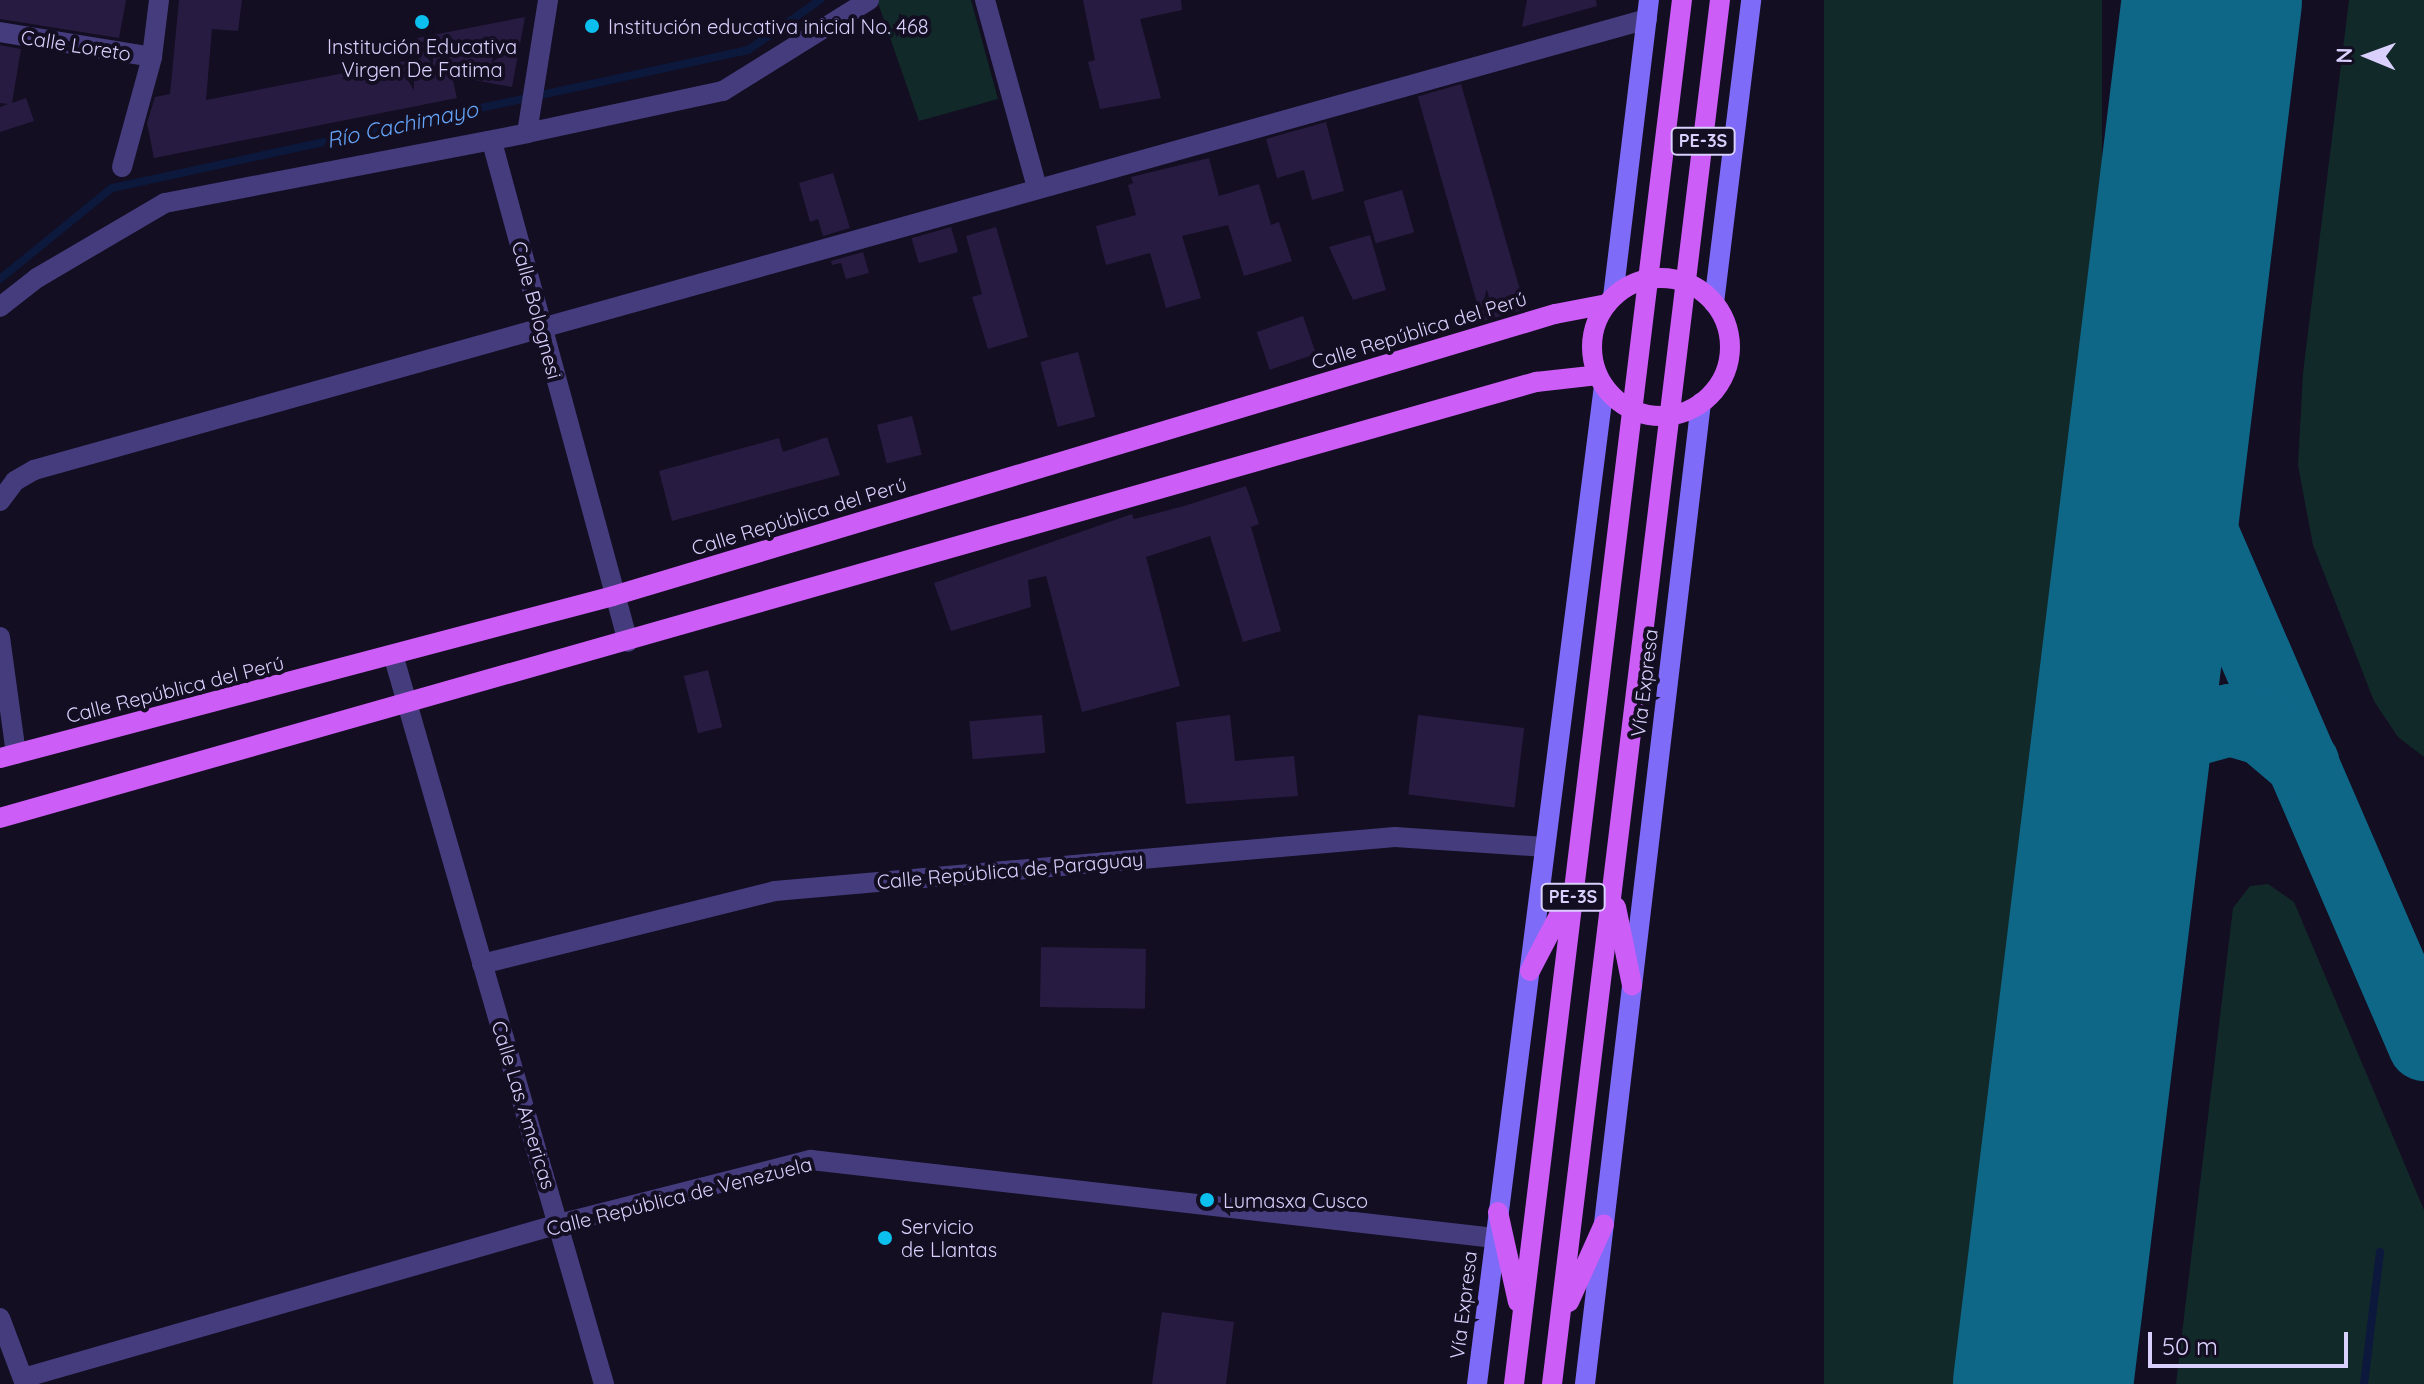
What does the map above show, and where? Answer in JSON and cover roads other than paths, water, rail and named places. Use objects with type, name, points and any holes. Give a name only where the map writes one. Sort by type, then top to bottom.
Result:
[{"type":"main road","name":"PE-3S","points":[[1514,1384],[1682,0]]},
{"type":"main road","name":"Vía Expresa","points":[[1552,1384],[1720,0]]},
{"type":"main road","name":"Vía Expresa","points":[[1585,1384],[1701,403],[1727,367],[1725,322],[1714,303],[1751,0]]},
{"type":"main road","name":"Vía Expresa","points":[[1477,1384],[1601,380],[1592,338],[1610,300],[1648,9]]},
{"type":"main road","points":[[1647,279],[1686,282],[1714,303]]},
{"type":"main road","name":"Calle República del Perú","points":[[8,756],[394,658],[613,596],[1610,300],[1647,279]]},
{"type":"main road","points":[[0,818],[1536,382],[1601,380],[1631,409],[1669,416],[1701,403]]},
{"type":"main road","points":[[1530,971],[1574,886]]},
{"type":"main road","points":[[1612,887],[1632,985]]},
{"type":"main road","points":[[1498,1212],[1522,1319]]},
{"type":"main road","points":[[1560,1324],[1604,1224]]},
{"type":"street","points":[[122,167],[152,57],[159,0]]},
{"type":"street","points":[[528,125],[548,0]]},
{"type":"street","points":[[0,307],[37,278],[165,203],[492,142],[528,125],[723,91],[869,0]]},
{"type":"street","points":[[985,0],[1037,187]]},
{"type":"street","points":[[0,501],[15,481],[34,470],[1037,187],[1648,9]]},
{"type":"street","name":"Calle Loreto","points":[[0,32],[152,57]]},
{"type":"street","name":"Calle Bolognesi","points":[[492,142],[613,596],[628,642]]},
{"type":"street","points":[[0,637],[8,756]]},
{"type":"street","name":"Calle Las Americas","points":[[394,658],[604,1384]]},
{"type":"street","name":"Calle República de Paraguay","points":[[482,964],[775,891],[1395,837],[1545,847]]},
{"type":"street","name":"Calle República de Venezuela","points":[[24,1381],[559,1224],[811,1160],[1495,1238]]},
{"type":"street","points":[[2,1326],[24,1381]]},
{"type":"waterway","name":"Río Cachimayo","points":[[0,279],[112,188],[748,50],[820,0]]},
{"type":"waterway","points":[[2364,1384],[2380,1252]]},
{"type":"place","name":"Institución Educativa Virgen De Fatima","points":[[422,22]]},
{"type":"place","name":"Institución educativa inicial No. 468","points":[[592,26]]},
{"type":"place","name":"Lumasxa Cusco","points":[[1207,1200]]},
{"type":"place","name":"Servicio de Llantas","points":[[885,1238]]}]
